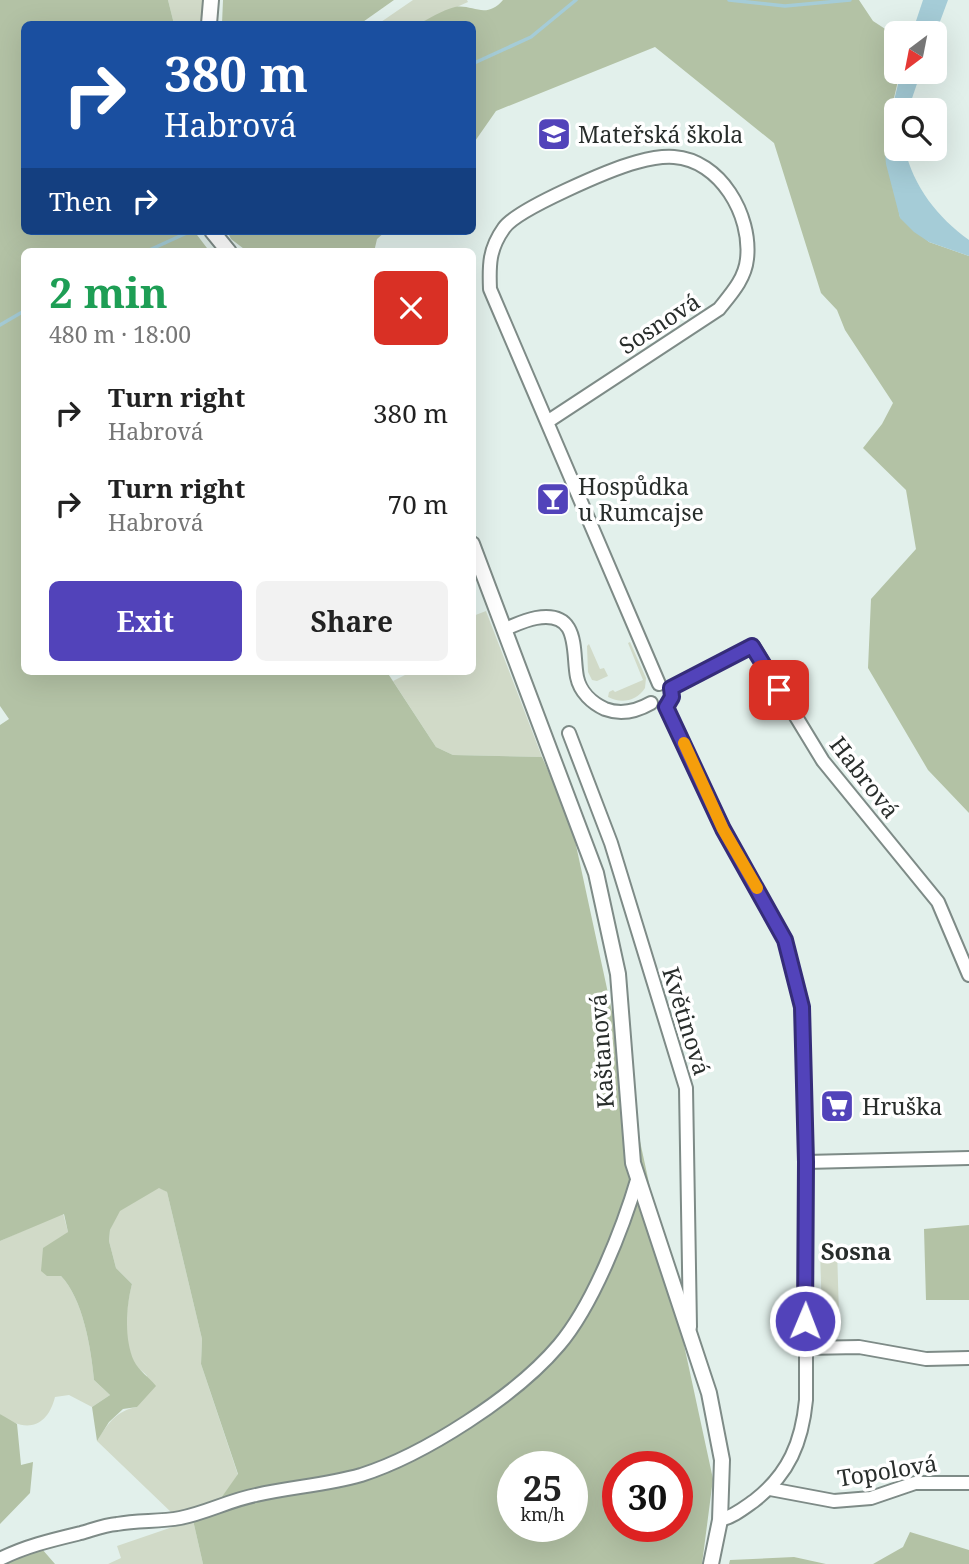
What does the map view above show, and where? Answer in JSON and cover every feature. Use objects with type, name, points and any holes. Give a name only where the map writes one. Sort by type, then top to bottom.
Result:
[{"type":"street","points":[[209,21],[211,0]]},
{"type":"street","name":"Sosnová","points":[[547,422],[719,310],[739,284],[747,261],[748,236],[736,204],[722,181],[697,162],[673,157],[636,162],[530,207],[504,227],[489,257],[490,289],[547,422],[665,686]]},
{"type":"street","name":"Kaštanová","points":[[476,554],[596,873],[618,974],[633,1163],[709,1393],[722,1460],[720,1520],[711,1564]]},
{"type":"street","points":[[505,629],[538,617],[556,620],[567,627],[573,636],[578,681],[591,700],[615,711],[634,710],[652,703]]},
{"type":"street","name":"Habrová","points":[[665,686],[752,646],[823,761],[938,902],[969,975]]},
{"type":"street","points":[[665,686],[672,697],[666,707],[659,709],[652,703],[654,690],[665,686]]},
{"type":"street","points":[[666,707],[723,829],[785,940],[802,1007],[806,1162],[806,1400],[803,1427],[794,1453],[770,1489],[745,1507],[720,1520]]},
{"type":"street","name":"Květinová","points":[[569,733],[611,842],[686,1088],[690,1335]]},
{"type":"street","points":[[806,1162],[969,1158]]},
{"type":"street","points":[[0,1559],[24,1547],[116,1524],[181,1517],[254,1495],[324,1485],[404,1458],[435,1440],[516,1387],[559,1345],[582,1310],[604,1267],[638,1177]]},
{"type":"street","points":[[805,1348],[859,1347],[926,1359],[969,1358]]},
{"type":"street","name":"Topolová","points":[[770,1489],[834,1501],[871,1498],[915,1483],[969,1483]]},
{"type":"green space","points":[[0,0],[168,0],[173,21],[21,21],[21,235],[197,235],[207,248],[21,248],[21,675],[389,675],[436,747],[453,755],[542,757],[571,822],[713,1479],[702,1564],[203,1564],[193,1520],[218,1509],[221,1498],[238,1474],[201,1364],[202,1339],[167,1192],[159,1188],[120,1211],[110,1230],[109,1241],[116,1268],[132,1284],[127,1323],[131,1352],[136,1364],[156,1386],[137,1407],[123,1409],[109,1422],[97,1441],[92,1407],[110,1395],[94,1380],[85,1325],[69,1286],[61,1276],[47,1276],[41,1271],[43,1248],[68,1232],[64,1214],[0,1241],[0,725],[9,719],[0,706]]},
{"type":"green space","points":[[168,0],[203,0],[202,21],[173,21]]},
{"type":"green space","points":[[223,0],[394,0],[364,21],[222,21]]},
{"type":"green space","points":[[413,0],[468,2],[425,21],[382,21]]},
{"type":"green space","points":[[503,0],[859,0],[873,21],[884,28],[884,84],[897,84],[894,98],[884,98],[884,161],[888,161],[900,217],[929,242],[969,256],[969,813],[928,770],[868,668],[871,599],[916,549],[906,490],[863,448],[882,424],[893,403],[845,330],[837,310],[821,293],[774,143],[655,47],[496,111],[476,140],[476,21],[424,21],[455,7],[491,9]]},
{"type":"green space","points":[[229,235],[382,235],[377,239],[375,248],[243,248]]},
{"type":"green space","points":[[486,611],[542,757],[453,755],[436,747],[393,681],[405,675],[476,675],[476,615]]},
{"type":"green space","points":[[630,642],[646,678],[645,688],[633,698],[623,701],[613,699],[608,697],[609,692],[643,680],[628,643]]},
{"type":"green space","points":[[589,644],[600,669],[604,668],[608,676],[597,681],[592,680],[588,672]]},
{"type":"green space","points":[[159,1187],[167,1192],[202,1339],[201,1364],[238,1475],[221,1498],[173,1514],[97,1441],[113,1419],[123,1411],[137,1407],[147,1376],[135,1364],[128,1346],[127,1313],[132,1284],[116,1268],[109,1241],[110,1230],[119,1211]]},
{"type":"green space","points":[[63,1213],[68,1232],[47,1276],[61,1276],[75,1297],[88,1339],[94,1380],[110,1395],[92,1407],[69,1395],[55,1397],[46,1416],[40,1421],[34,1425],[18,1424],[0,1414],[0,1241]]},
{"type":"green space","points":[[969,1225],[969,1300],[926,1300],[924,1229]]},
{"type":"green space","points":[[837,1248],[839,1316],[822,1316],[820,1249]]},
{"type":"green space","points":[[0,1414],[17,1424],[21,1465],[33,1462],[30,1493],[0,1524]]},
{"type":"green space","points":[[193,1520],[203,1564],[108,1564],[121,1558],[117,1546]]},
{"type":"green space","points":[[910,1532],[969,1550],[969,1564],[873,1564],[903,1547]]},
{"type":"green space","points":[[42,1549],[55,1564],[0,1564]]},
{"type":"green space","points":[[794,1557],[826,1564],[729,1564],[730,1560]]},
{"type":"water","points":[[923,0],[948,0],[940,21],[916,21]]},
{"type":"water","points":[[898,84],[917,84],[912,98],[895,98]]},
{"type":"water","points":[[886,161],[908,161],[928,200],[947,222],[969,240],[969,256],[929,242],[900,218]]},
{"type":"waterway","points":[[476,62],[531,37],[576,0]]},
{"type":"waterway","points":[[729,0],[785,6],[850,0]]},
{"type":"waterway","points":[[154,248],[182,235]]},
{"type":"waterway","points":[[0,325],[21,313]]},
{"type":"slow traffic","points":[[684,743],[723,829],[757,888]]},
{"type":"place","name":"Mateřská škola","points":[[554,134]]},
{"type":"place","name":"Hospůdka u Rumcajse","points":[[553,499]]},
{"type":"place","name":"Hruška","points":[[837,1106]]},
{"type":"district","name":"Sosna","points":[[856,1250]]},
{"type":"route","points":[[779,690],[752,646],[671,688],[671,701],[666,707],[723,829],[785,940],[802,1007],[806,1162],[805,1321]]}]
